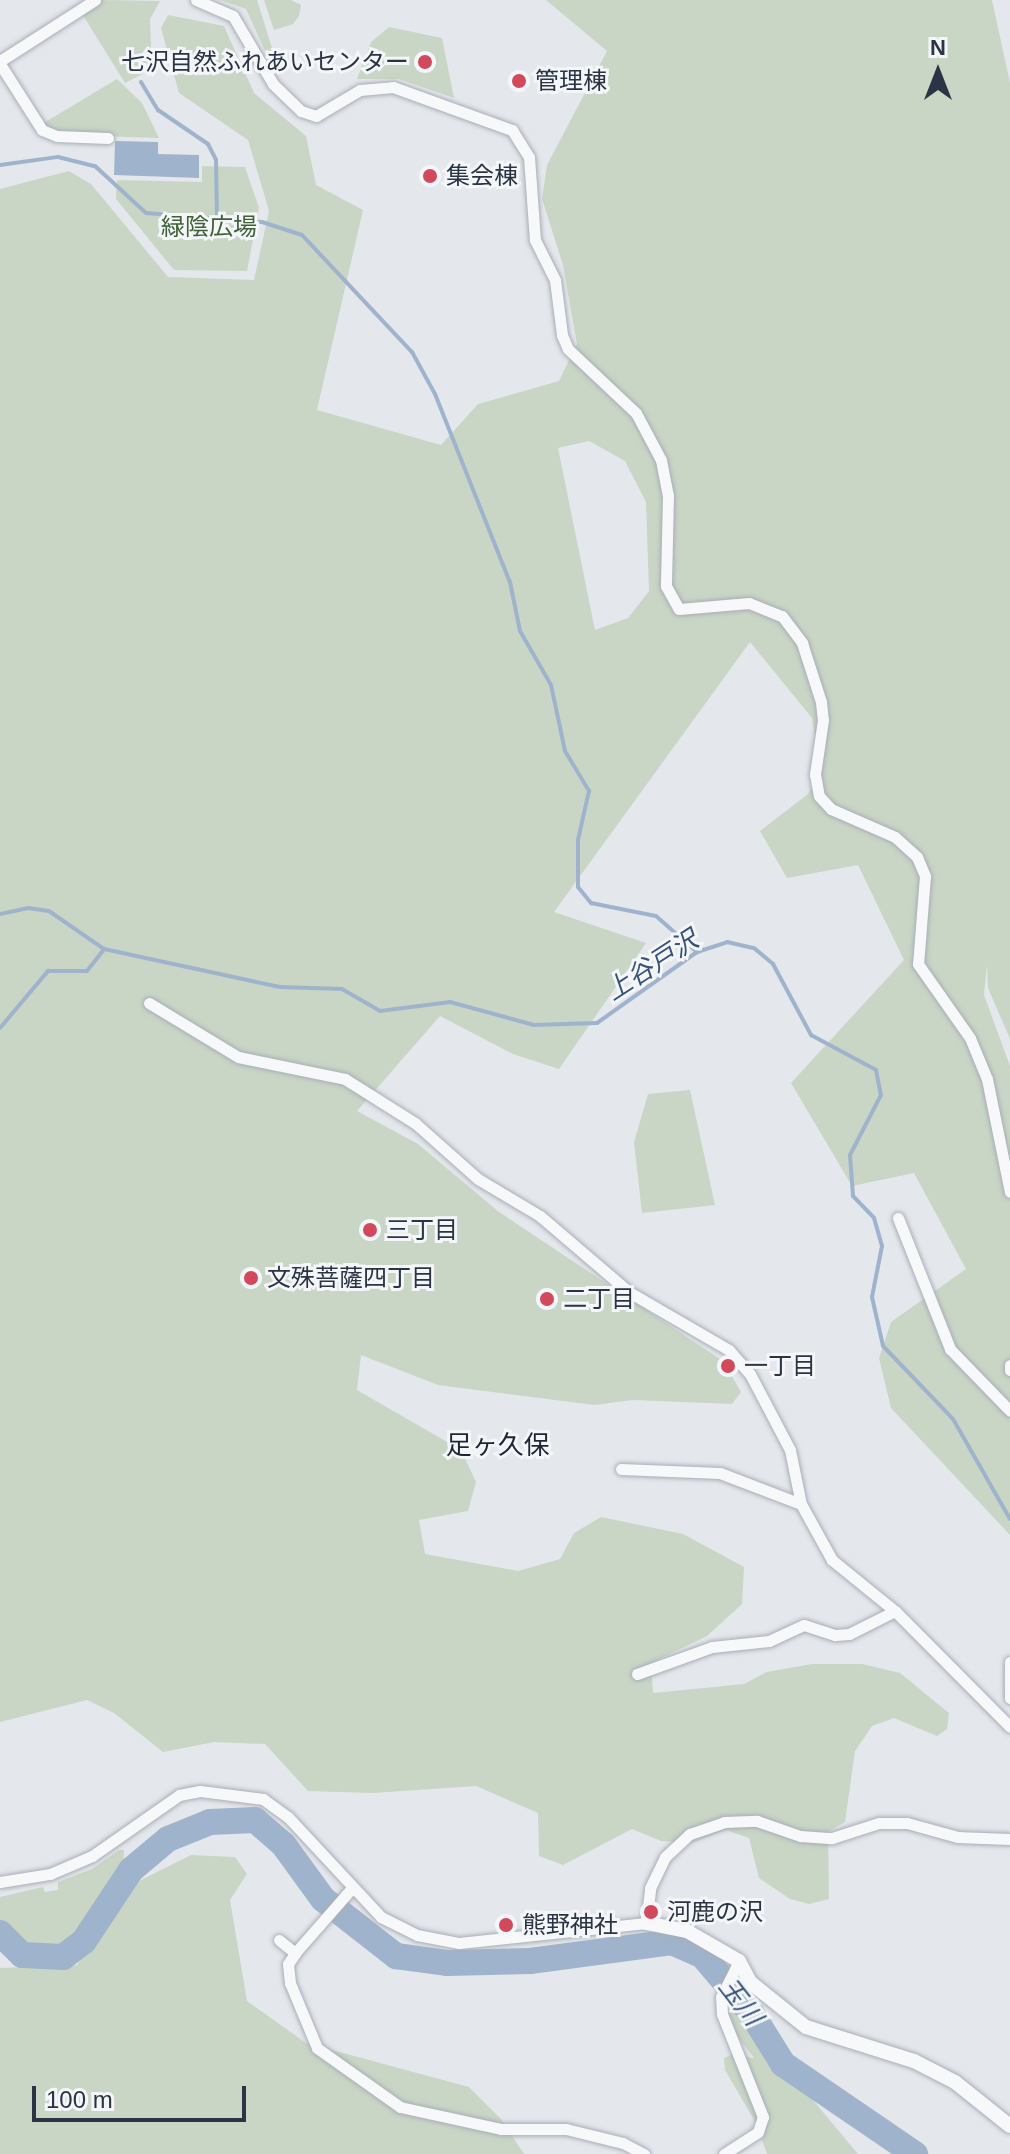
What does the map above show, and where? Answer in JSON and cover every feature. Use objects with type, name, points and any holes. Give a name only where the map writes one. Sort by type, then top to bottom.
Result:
[{"type":"street","points":[[95,0],[0,62],[42,130],[57,136],[108,138]]},
{"type":"street","points":[[196,0],[233,16],[273,84],[301,111],[316,116],[360,90],[393,87],[512,130],[529,157],[535,240],[555,280],[568,349],[636,413],[661,460],[668,495],[666,586],[679,609],[749,603],[782,616],[802,643],[821,702],[823,720],[815,774],[819,796],[831,809],[895,837],[917,857],[925,876],[918,964],[970,1038],[982,1065],[1010,1192]]},
{"type":"street","points":[[149,1003],[238,1057],[345,1079],[415,1123],[478,1179],[540,1216],[629,1292],[729,1350],[750,1374],[790,1450],[801,1504],[832,1560],[895,1611],[1010,1727]]},
{"type":"street","points":[[898,1218],[950,1349],[1010,1411]]},
{"type":"street","points":[[621,1469],[720,1473],[801,1504]]},
{"type":"street","points":[[637,1674],[712,1647],[769,1641],[804,1625],[835,1635],[849,1634],[895,1611]]},
{"type":"street","points":[[1010,1662],[1010,1698]]},
{"type":"street","points":[[0,1882],[67,1867],[92,1856],[179,1795],[218,1790],[263,1799],[288,1817],[381,1917],[436,1941],[646,1923],[687,1931],[738,1967],[750,1982],[793,2020],[914,2061],[955,2082],[1010,2126]]},
{"type":"street","points":[[646,1923],[650,1888],[665,1857],[690,1834],[724,1822],[757,1821],[800,1836],[832,1838],[879,1823],[907,1823],[958,1837],[1010,1839]]},
{"type":"street","points":[[352,1888],[331,1908],[288,1964],[290,1983],[317,2048],[400,2107],[501,2129],[566,2129],[623,2143],[644,2154]]},
{"type":"street","points":[[279,1940],[295,1953]]},
{"type":"street","points":[[724,2154],[758,2132],[763,2117],[722,2014],[721,1997],[738,1967]]},
{"type":"green space","points":[[101,0],[160,1],[150,19],[152,69],[125,83],[81,12]]},
{"type":"green space","points":[[220,0],[257,0],[277,64],[271,64],[246,9]]},
{"type":"green space","points":[[264,0],[291,0],[301,5],[299,16],[293,24],[274,30]]},
{"type":"green space","points":[[546,0],[992,0],[1010,83],[1010,1039],[988,988],[987,965],[984,995],[1010,1066],[1010,1535],[891,1408],[879,1358],[891,1322],[966,1269],[914,1173],[852,1186],[791,1083],[904,960],[858,865],[787,878],[760,831],[808,794],[821,771],[812,718],[750,642],[554,912],[646,943],[559,1069],[513,1054],[440,1016],[357,1111],[418,1144],[499,1212],[723,1361],[741,1392],[732,1404],[633,1400],[594,1405],[438,1385],[361,1355],[357,1390],[461,1450],[476,1482],[468,1511],[419,1520],[425,1554],[518,1571],[560,1559],[574,1533],[601,1517],[683,1534],[744,1567],[742,1604],[707,1636],[651,1663],[653,1693],[744,1684],[767,1672],[812,1664],[862,1664],[900,1673],[949,1713],[947,1729],[937,1736],[894,1718],[872,1726],[855,1751],[845,1822],[828,1832],[829,1899],[809,1904],[790,1899],[759,1878],[749,1838],[726,1830],[692,1843],[661,1841],[632,1829],[563,1865],[539,1856],[538,1813],[476,1786],[373,1793],[308,1791],[265,1744],[214,1742],[163,1752],[114,1713],[87,1700],[0,1722],[0,189],[69,171],[91,184],[168,277],[254,280],[269,211],[248,140],[179,93],[161,28],[168,15],[224,26],[254,93],[306,136],[316,185],[363,210],[317,410],[441,445],[478,404],[559,381],[577,344],[563,265],[542,199],[547,165],[607,51]],"holes":[[[589,441],[625,461],[646,502],[649,591],[628,618],[595,630],[558,448]]]},
{"type":"green space","points":[[389,27],[442,38],[454,98],[399,79],[357,79],[371,42]]},
{"type":"green space","points":[[117,79],[142,103],[159,138],[64,135],[42,124]]},
{"type":"green space","name":"緑陰広場","points":[[202,166],[245,167],[259,208],[247,271],[174,270],[116,199],[117,180],[202,182]]},
{"type":"green space","points":[[690,1090],[715,1205],[642,1213],[634,1142],[648,1094]]},
{"type":"green space","points":[[119,1850],[124,1850],[123,1871],[89,1927],[69,1946],[14,1943],[0,1927],[0,1897],[43,1887],[45,1892],[58,1890],[58,1882],[92,1869]]},
{"type":"green space","points":[[191,1855],[235,1857],[247,1874],[230,1900],[247,2001],[306,2043],[469,2087],[501,2119],[524,2154],[0,2154],[0,1968],[77,1965],[137,1882]]},
{"type":"green space","points":[[734,2005],[745,2008],[772,2051],[858,2154],[767,2154],[756,2123],[725,2070],[724,2058],[731,2055],[754,2058],[730,2027],[727,2015]]},
{"type":"water","points":[[115,141],[158,142],[158,154],[199,155],[199,178],[114,175]]},
{"type":"waterway","points":[[141,82],[158,110],[208,144],[216,160],[217,218]]},
{"type":"waterway","points":[[0,165],[58,157],[95,166],[146,213],[262,222],[302,235],[412,352],[435,394],[510,582],[520,631],[551,685],[565,751],[589,791],[578,840],[578,887],[591,903],[656,916],[697,952]]},
{"type":"waterway","name":"上谷戸沢","points":[[0,914],[28,908],[49,911],[104,949],[280,987],[342,989],[380,1011],[450,1002],[534,1025],[597,1023],[697,952],[727,942],[754,948],[773,964],[811,1035],[876,1070],[881,1095],[850,1155],[853,1196],[874,1218],[882,1246],[872,1297],[883,1346],[953,1419],[1010,1519]]},
{"type":"waterway","points":[[0,1028],[48,971],[87,971],[104,949]]},
{"type":"waterway","name":"玉川","points":[[0,1933],[22,1955],[63,1957],[84,1941],[131,1870],[168,1839],[210,1822],[255,1820],[283,1844],[323,1899],[396,1956],[447,1963],[530,1961],[672,1942],[703,1956],[752,2014],[783,2064],[915,2154]]},
{"type":"place","name":"七沢自然ふれあいセンター","points":[[425,62]]},
{"type":"place","name":"管理棟","points":[[519,81]]},
{"type":"place","name":"集会棟","points":[[430,176]]},
{"type":"place","name":"三丁目","points":[[370,1230]]},
{"type":"place","name":"文殊菩薩四丁目","points":[[251,1278]]},
{"type":"place","name":"二丁目","points":[[547,1299]]},
{"type":"place","name":"一丁目","points":[[728,1366]]},
{"type":"place","name":"河鹿の沢","points":[[651,1912]]},
{"type":"place","name":"熊野神社","points":[[506,1925]]},
{"type":"district","name":"足ヶ久保","points":[[498,1446]]}]
